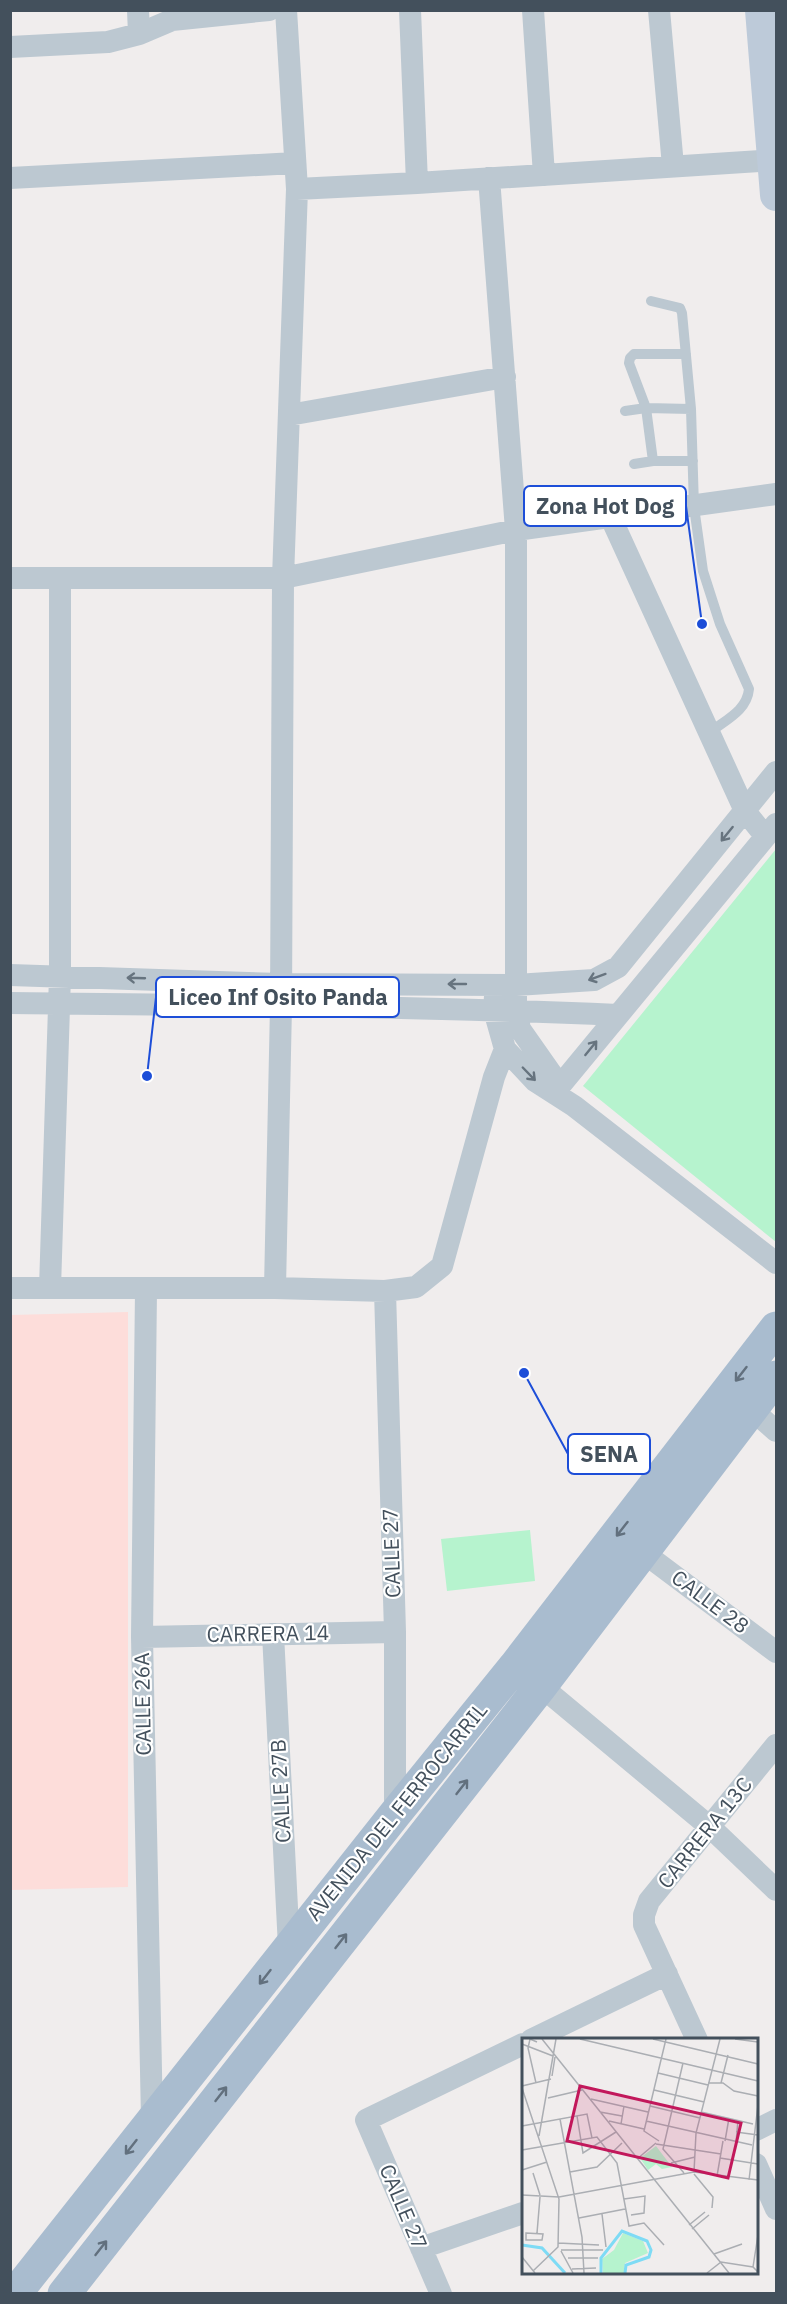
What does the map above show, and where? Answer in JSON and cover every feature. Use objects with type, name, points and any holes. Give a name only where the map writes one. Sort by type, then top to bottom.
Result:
[{"type":"main road","points":[[761,10],[777,195]]},
{"type":"main road","name":"AVENIDA DEL FERROCARRIL","points":[[15,2294],[152,2119],[515,1666],[777,1328]]},
{"type":"main road","name":"AVENIDA DEL FERROCARRIL","points":[[72,2290],[644,1553],[777,1377]]},
{"type":"street","points":[[138,10],[139,34]]},
{"type":"street","points":[[10,47],[108,42],[139,34],[172,20],[269,10]]},
{"type":"street","points":[[274,1288],[280,995],[283,578],[297,189],[286,10]]},
{"type":"street","points":[[410,10],[417,183]]},
{"type":"street","points":[[533,10],[544,175]]},
{"type":"street","points":[[659,10],[673,166]]},
{"type":"street","points":[[297,189],[775,160]]},
{"type":"street","points":[[10,178],[295,163]]},
{"type":"street","points":[[10,1288],[146,1290],[274,1288],[385,1291],[416,1287],[442,1266],[494,1077],[505,1049],[516,530],[489,178]]},
{"type":"street","points":[[289,416],[505,377]]},
{"type":"street","points":[[10,578],[283,578],[516,530],[777,494]]},
{"type":"street","points":[[557,1090],[771,830],[745,812],[611,518]]},
{"type":"street","points":[[50,1288],[60,976],[60,578]]},
{"type":"street","points":[[10,1003],[58,1004],[594,980],[618,968],[777,772]]},
{"type":"street","points":[[10,975],[60,976],[280,995],[505,1010],[618,1015]]},
{"type":"street","points":[[505,1010],[520,1029],[557,1090],[574,1106],[777,1263]]},
{"type":"street","points":[[505,1049],[535,1081],[557,1090]]},
{"type":"street","name":"CALLE 26A","points":[[146,1290],[142,1636],[152,2119]]},
{"type":"street","name":"CALLE 27","points":[[385,1291],[395,1632],[395,1814]]},
{"type":"street","points":[[751,1409],[777,1431]]},
{"type":"street","name":"CALLE 28","points":[[644,1553],[777,1652]]},
{"type":"street","name":"CARRERA 14","points":[[142,1636],[395,1632]]},
{"type":"street","name":"CALLE 27B","points":[[273,1634],[289,1947]]},
{"type":"street","points":[[515,1666],[710,1827],[777,1890]]},
{"type":"street","name":"CARRERA 13C","points":[[666,1974],[644,1925],[644,1915],[650,1901],[777,1745]]},
{"type":"street","points":[[535,2038],[666,1974],[696,2038]]},
{"type":"street","name":"CALLE 27","points":[[441,2294],[366,2120],[522,2044]]},
{"type":"street","points":[[757,2130],[777,2120]]},
{"type":"street","points":[[757,2166],[777,2209]]},
{"type":"street","points":[[421,2248],[522,2213]]},
{"type":"street","points":[[50,2249],[72,2290]]},
{"type":"lane","points":[[651,301],[680,308],[691,409],[694,507],[703,571],[720,624],[749,689],[748,699],[743,707],[710,733]]},
{"type":"lane","points":[[653,461],[646,408],[629,363],[630,358],[634,354],[686,354]]},
{"type":"lane","points":[[625,411],[646,408],[691,409]]},
{"type":"lane","points":[[634,464],[653,461],[693,461]]},
{"type":"shaded area","points":[[128,1312],[128,1887],[11,1890],[11,1315]]},
{"type":"green space","points":[[776,849],[776,1242],[583,1086]]},
{"type":"green space","points":[[530,1530],[535,1581],[447,1591],[441,1539]]},
{"type":"place","name":"Zona Hot Dog","points":[[702,624]]},
{"type":"place","name":"Liceo Inf Osito Panda","points":[[147,1076]]},
{"type":"place","name":"SENA","points":[[524,1373]]}]
